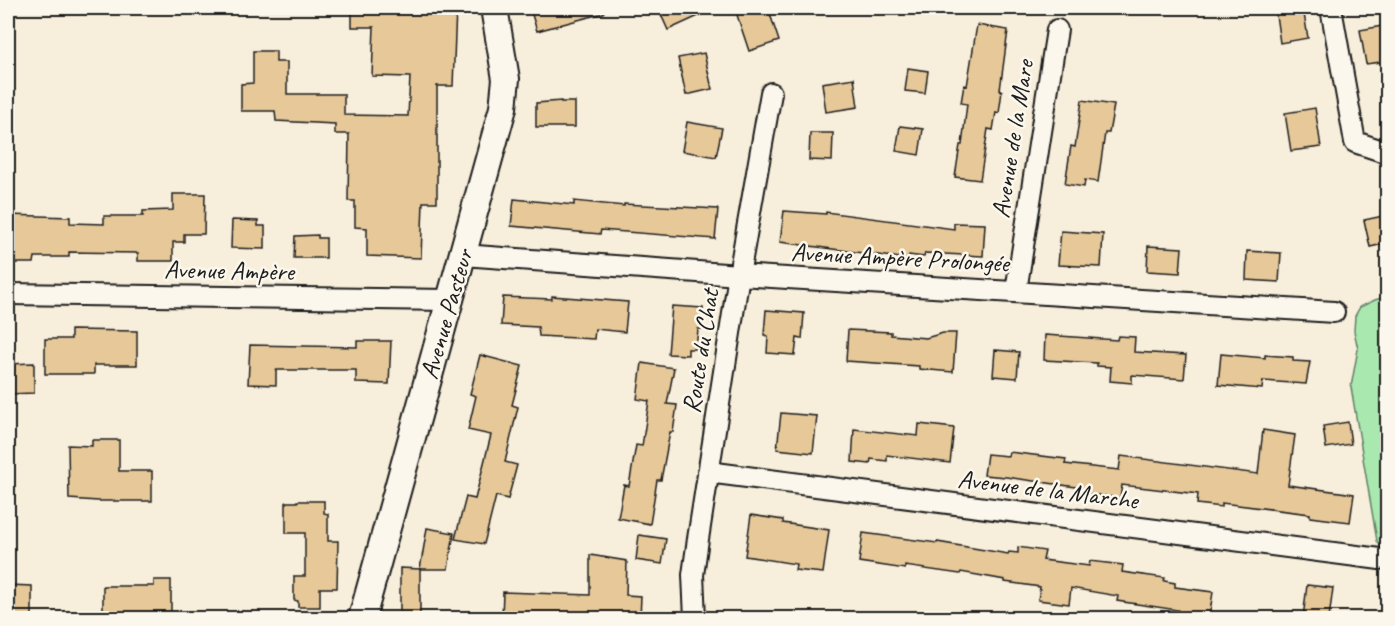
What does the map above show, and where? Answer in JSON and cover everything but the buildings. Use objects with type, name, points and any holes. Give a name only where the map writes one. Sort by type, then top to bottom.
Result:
[{"type":"street","name":"Avenue Pasteur","points":[[362,618],[503,108],[506,79],[494,8]]},
{"type":"street","points":[[1331,8],[1355,142],[1388,153]]},
{"type":"street","name":"Avenue de la Mare","points":[[1016,291],[1057,30]]},
{"type":"street","name":"Route du Chat","points":[[695,618],[693,575],[739,275],[771,93]]},
{"type":"street","name":"Avenue Ampère Prolongée","points":[[463,255],[739,275],[1334,312]]},
{"type":"street","name":"Avenue Ampère","points":[[8,294],[450,300]]},
{"type":"street","name":"Avenue de la Marche","points":[[708,472],[1380,559]]},
{"type":"green space","points":[[1387,296],[1387,553],[1377,541],[1351,387],[1358,349],[1354,331],[1355,316],[1360,307]]}]
